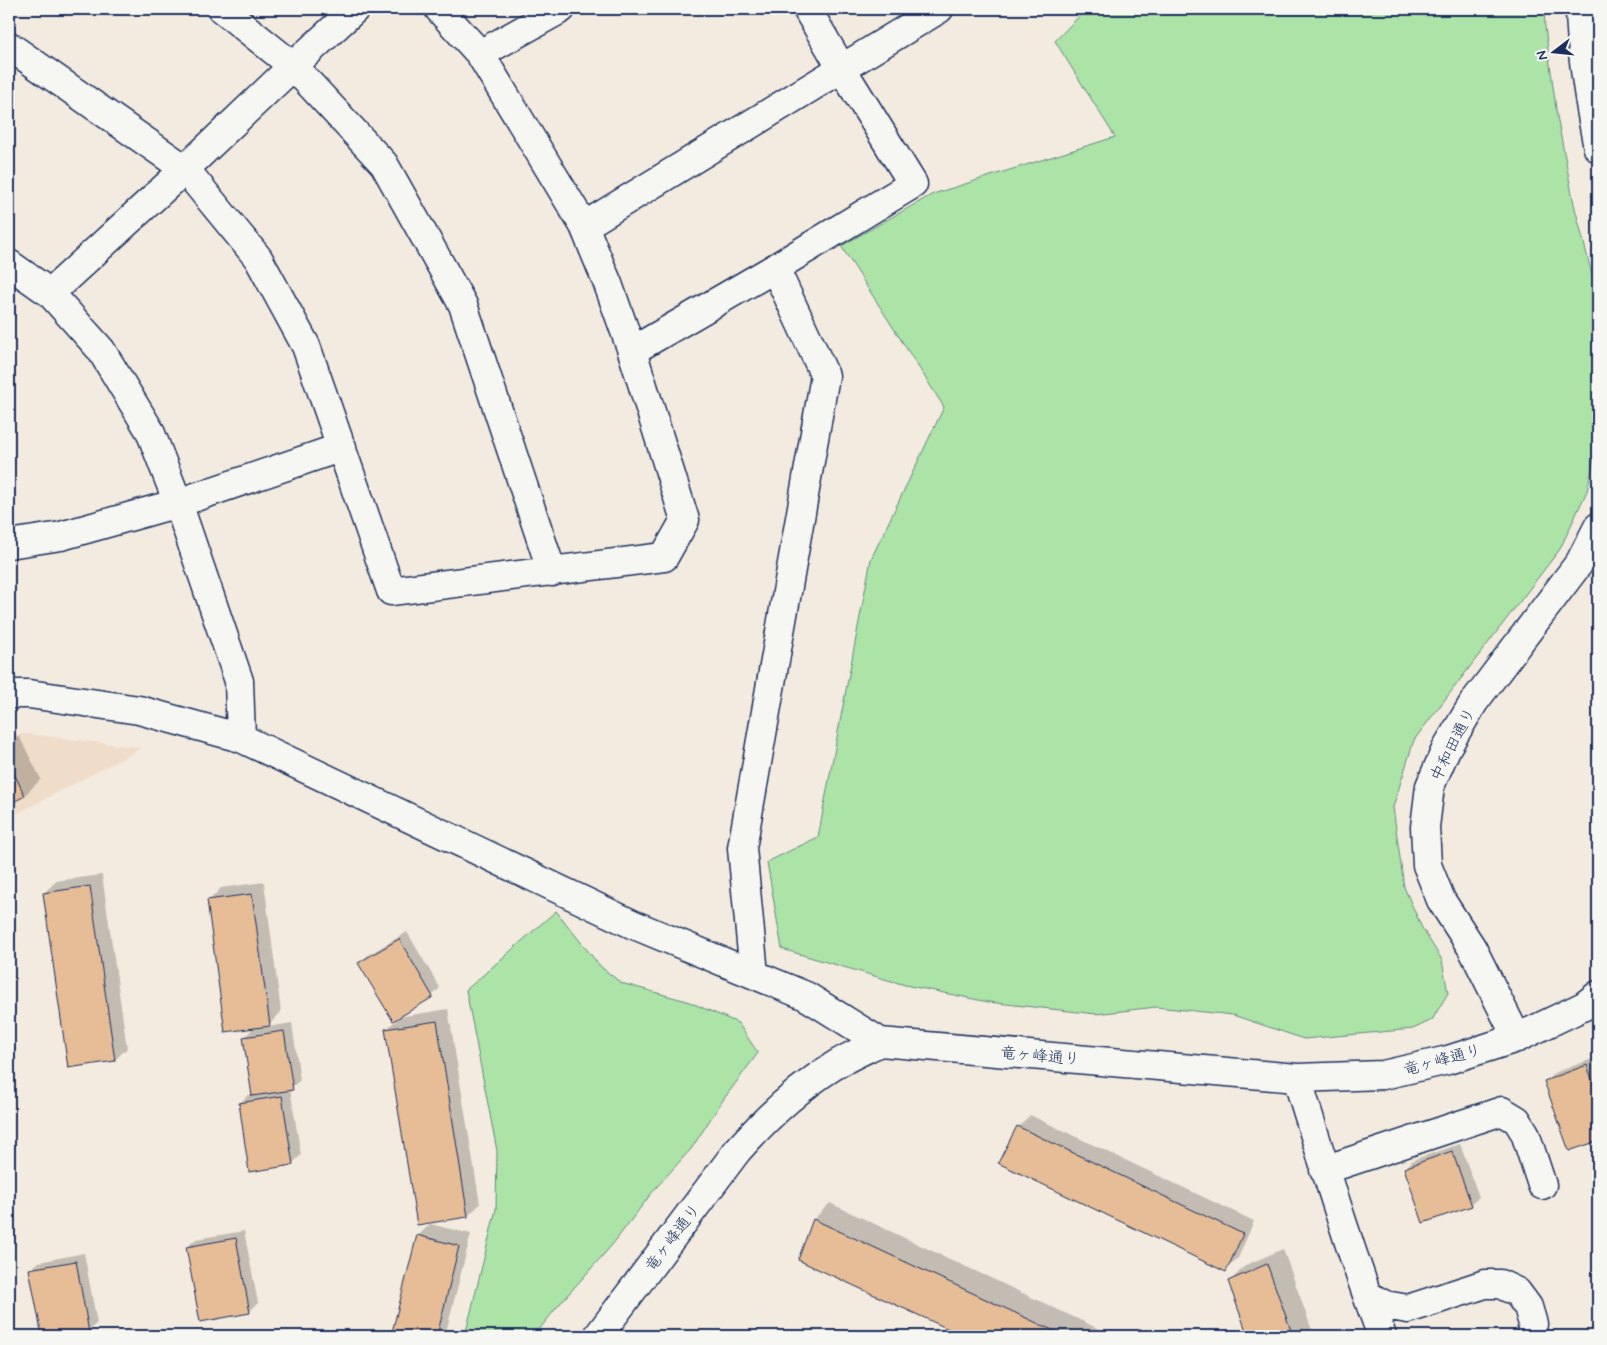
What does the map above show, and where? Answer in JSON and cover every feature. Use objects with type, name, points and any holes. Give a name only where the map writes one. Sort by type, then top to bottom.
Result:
[{"type":"street","points":[[222,9],[292,66],[384,164],[463,305],[552,572]]},
{"type":"street","points":[[50,293],[355,9]]},
{"type":"street","points":[[9,46],[185,169],[258,258],[306,346],[391,591],[664,557],[685,520],[632,351],[608,284],[584,226],[480,54],[439,9]]},
{"type":"street","points":[[480,54],[561,9]]},
{"type":"street","points":[[632,351],[775,268],[913,184],[807,9]]},
{"type":"street","points":[[584,226],[939,9]]},
{"type":"street","points":[[1580,9],[1581,34],[1598,148]]},
{"type":"street","points":[[9,264],[50,293],[101,350],[150,431],[178,503],[239,681],[241,738]]},
{"type":"street","points":[[754,974],[742,848],[825,376],[775,268]]},
{"type":"street","points":[[10,542],[61,536],[178,503],[342,447]]},
{"type":"street","name":"中和田通り","points":[[1517,1038],[1472,948],[1441,900],[1427,865],[1425,827],[1430,786],[1447,747],[1474,702],[1580,562],[1598,527]]},
{"type":"street","points":[[9,694],[29,694],[139,710],[241,738],[632,924],[806,996],[880,1042]]},
{"type":"street","name":"竜ヶ峰通り","points":[[598,1336],[737,1151],[759,1126],[789,1098],[833,1066],[880,1042],[1297,1078],[1383,1075],[1448,1060],[1517,1038],[1584,1006],[1598,996]]},
{"type":"street","points":[[1297,1078],[1324,1170],[1382,1336]]},
{"type":"street","points":[[1324,1170],[1502,1111],[1517,1120],[1525,1133],[1542,1185]]},
{"type":"street","points":[[1367,1295],[1385,1305],[1408,1309],[1485,1284],[1500,1284],[1517,1292],[1528,1307],[1533,1324],[1531,1336]]},
{"type":"shaded area","points":[[9,734],[30,734],[142,748],[9,818]]},
{"type":"green space","points":[[1086,9],[1544,9],[1557,116],[1574,204],[1598,298],[1598,441],[1587,491],[1560,549],[1414,740],[1393,807],[1404,887],[1422,928],[1442,960],[1448,993],[1432,1020],[1413,1029],[1304,1039],[1233,1015],[1156,1007],[1096,1014],[988,1002],[905,985],[782,949],[767,862],[818,837],[871,559],[944,407],[841,246],[933,194],[1115,137],[1055,41]]},
{"type":"green space","points":[[556,911],[600,966],[621,983],[687,1001],[738,1023],[758,1053],[723,1100],[691,1149],[654,1190],[612,1245],[534,1336],[465,1336],[496,1209],[497,1151],[466,990]]},
{"type":"building","points":[[9,763],[25,796],[9,804]]},
{"type":"building","points":[[90,886],[115,1061],[68,1068],[43,893]]},
{"type":"building","points":[[252,894],[270,1026],[225,1032],[207,900]]},
{"type":"building","points":[[399,939],[433,997],[393,1021],[358,963]]},
{"type":"building","points":[[437,1021],[468,1217],[417,1225],[385,1029]]},
{"type":"building","points":[[284,1031],[293,1090],[252,1096],[243,1037]]},
{"type":"building","points":[[1587,1065],[1598,1096],[1598,1141],[1569,1151],[1544,1081]]},
{"type":"building","points":[[282,1096],[293,1165],[249,1172],[239,1103]]},
{"type":"building","points":[[1017,1126],[1243,1234],[1226,1272],[998,1163]]},
{"type":"building","points":[[1452,1151],[1472,1206],[1423,1223],[1404,1168]]},
{"type":"building","points":[[813,1219],[1065,1336],[964,1336],[798,1260]]},
{"type":"building","points":[[417,1235],[459,1246],[437,1336],[391,1336]]},
{"type":"building","points":[[236,1238],[250,1313],[200,1322],[186,1247]]},
{"type":"building","points":[[76,1261],[89,1332],[67,1336],[42,1336],[29,1269]]},
{"type":"building","points":[[1267,1264],[1293,1336],[1248,1336],[1228,1281]]}]
